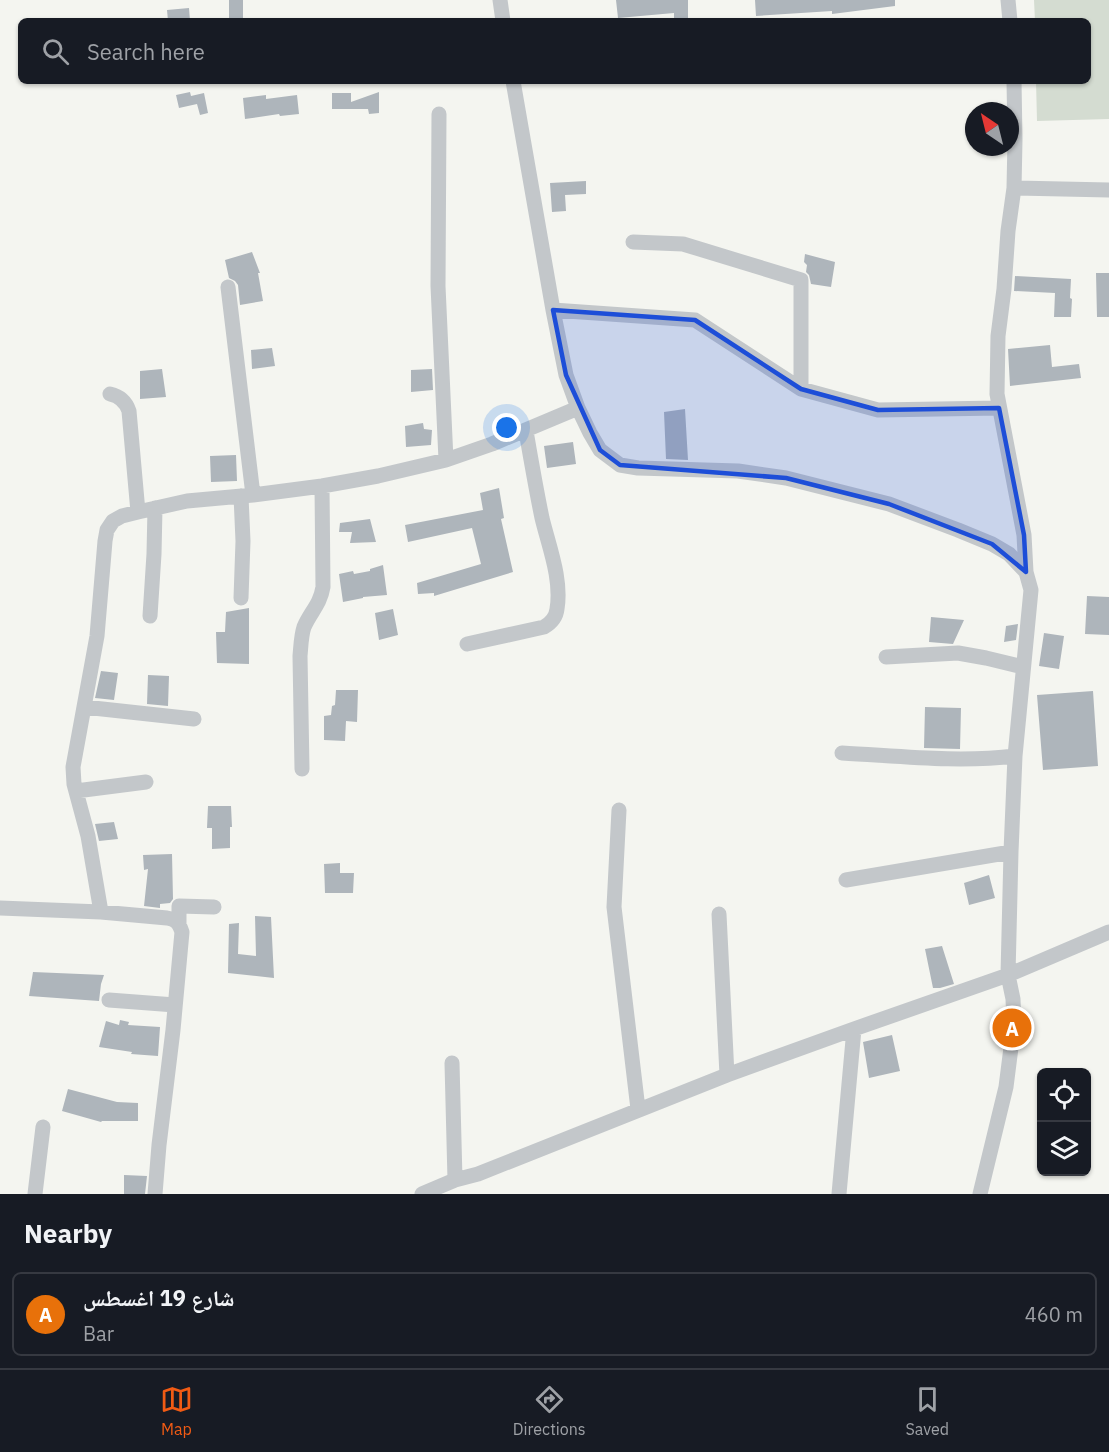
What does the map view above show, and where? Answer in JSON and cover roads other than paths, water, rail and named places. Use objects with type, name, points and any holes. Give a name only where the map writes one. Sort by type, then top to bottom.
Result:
[{"type":"street","points":[[500,0],[503,18]]},
{"type":"street","points":[[1008,0],[1010,18]]},
{"type":"street","points":[[514,84],[566,375],[578,408],[600,450],[620,465],[638,468],[738,471],[786,478],[878,501],[992,544],[1009,554],[1026,572]]},
{"type":"street","points":[[980,1194],[1006,1087],[1014,1024],[1013,999],[1008,975],[1011,852],[1015,756],[1031,590],[1026,572],[1024,536],[997,394],[998,336],[1014,188],[1016,140],[1014,84]]},
{"type":"street","points":[[439,114],[438,286],[446,460]]},
{"type":"street","points":[[1014,188],[1109,190]]},
{"type":"street","points":[[633,242],[683,244],[801,280],[801,388]]},
{"type":"street","points":[[228,286],[247,495],[243,540],[242,598]]},
{"type":"street","points":[[553,310],[694,320],[801,388],[878,410],[999,408]]},
{"type":"street","points":[[110,394],[116,395],[123,401],[129,411],[138,512]]},
{"type":"street","points":[[101,912],[88,836],[74,784],[73,767],[97,636],[105,541],[107,530],[113,521],[122,516],[187,501],[322,486],[446,460],[526,431],[578,408]]},
{"type":"street","points":[[467,644],[544,627],[549,625],[555,616],[558,600],[556,575],[526,431]]},
{"type":"street","points":[[302,769],[300,656],[305,626],[321,599],[323,587],[322,486]]},
{"type":"street","points":[[150,616],[154,508]]},
{"type":"street","points":[[886,657],[958,653],[1023,667]]},
{"type":"street","points":[[84,707],[194,719]]},
{"type":"street","points":[[842,753],[946,759],[1015,756]]},
{"type":"street","points":[[76,791],[146,782]]},
{"type":"street","points":[[619,810],[614,907],[638,1109]]},
{"type":"street","points":[[846,880],[1011,852]]},
{"type":"street","points":[[155,1194],[182,932],[179,924],[179,906],[214,907]]},
{"type":"street","points":[[0,908],[101,912],[167,918],[179,924]]},
{"type":"street","points":[[719,914],[727,1075]]},
{"type":"street","points":[[422,1194],[727,1075],[1008,975],[1109,932]]},
{"type":"street","points":[[109,1000],[175,1005]]},
{"type":"street","points":[[840,1194],[854,1029]]},
{"type":"street","points":[[452,1063],[455,1180]]},
{"type":"street","points":[[35,1194],[43,1127]]},
{"type":"place","name":"شارع 19 اغسطس","points":[[1012,1028]]}]
